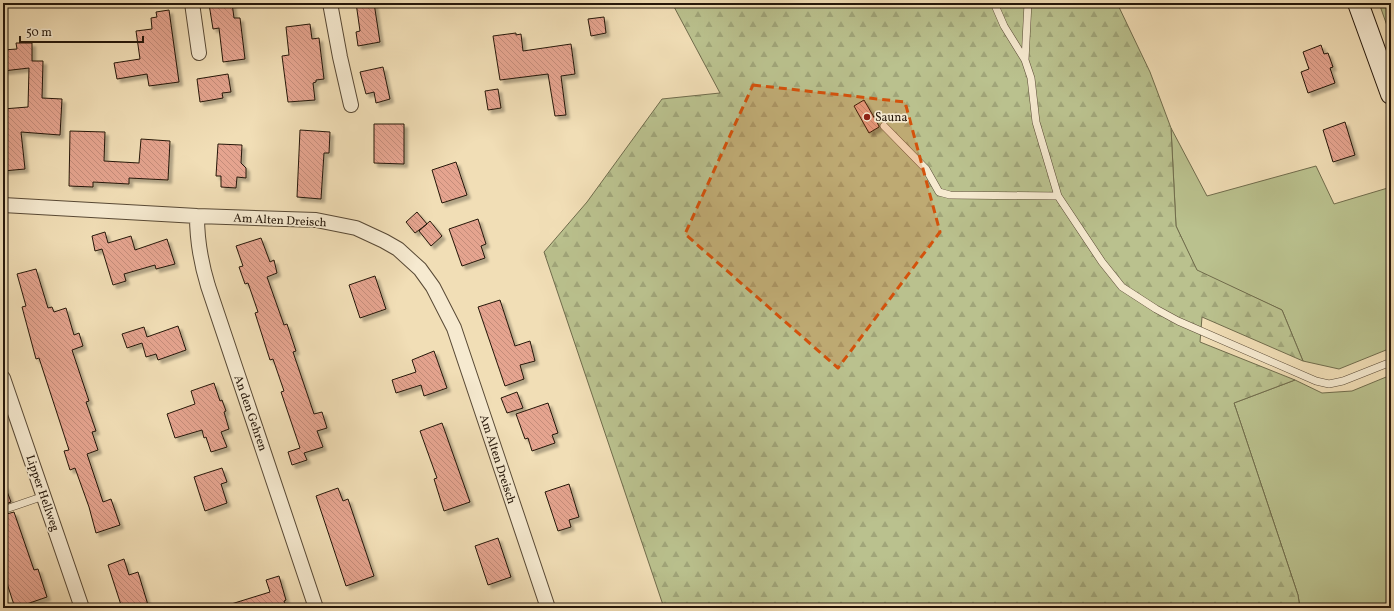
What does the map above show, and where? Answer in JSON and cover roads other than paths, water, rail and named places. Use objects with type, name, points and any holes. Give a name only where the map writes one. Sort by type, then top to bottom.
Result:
[{"type":"street","points":[[192,3],[199,53]]},
{"type":"street","points":[[330,3],[351,105]]},
{"type":"street","points":[[1358,3],[1391,94]]},
{"type":"street","name":"Am Alten Dreisch","points":[[3,205],[198,216],[316,220],[343,224],[356,228],[398,249],[420,269],[433,287],[454,328],[548,608]]},
{"type":"street","name":"An den Gehren","points":[[198,216],[197,233],[200,256],[208,286],[316,608]]},
{"type":"street","name":"Lipper Hellweg","points":[[3,378],[8,410],[44,496],[82,608]]},
{"type":"lane","points":[[994,3],[1004,26],[1025,60],[1031,78],[1036,122],[1058,196],[1102,262],[1122,286],[1156,309],[1173,318],[1316,381],[1329,384],[1343,382],[1391,362]]},
{"type":"lane","points":[[1025,60],[1028,3]]},
{"type":"lane","points":[[884,126],[926,169],[939,192],[950,195],[1058,196]]},
{"type":"lane","points":[[3,510],[44,496]]},
{"type":"place","name":"Sauna","points":[[867,117]]}]
